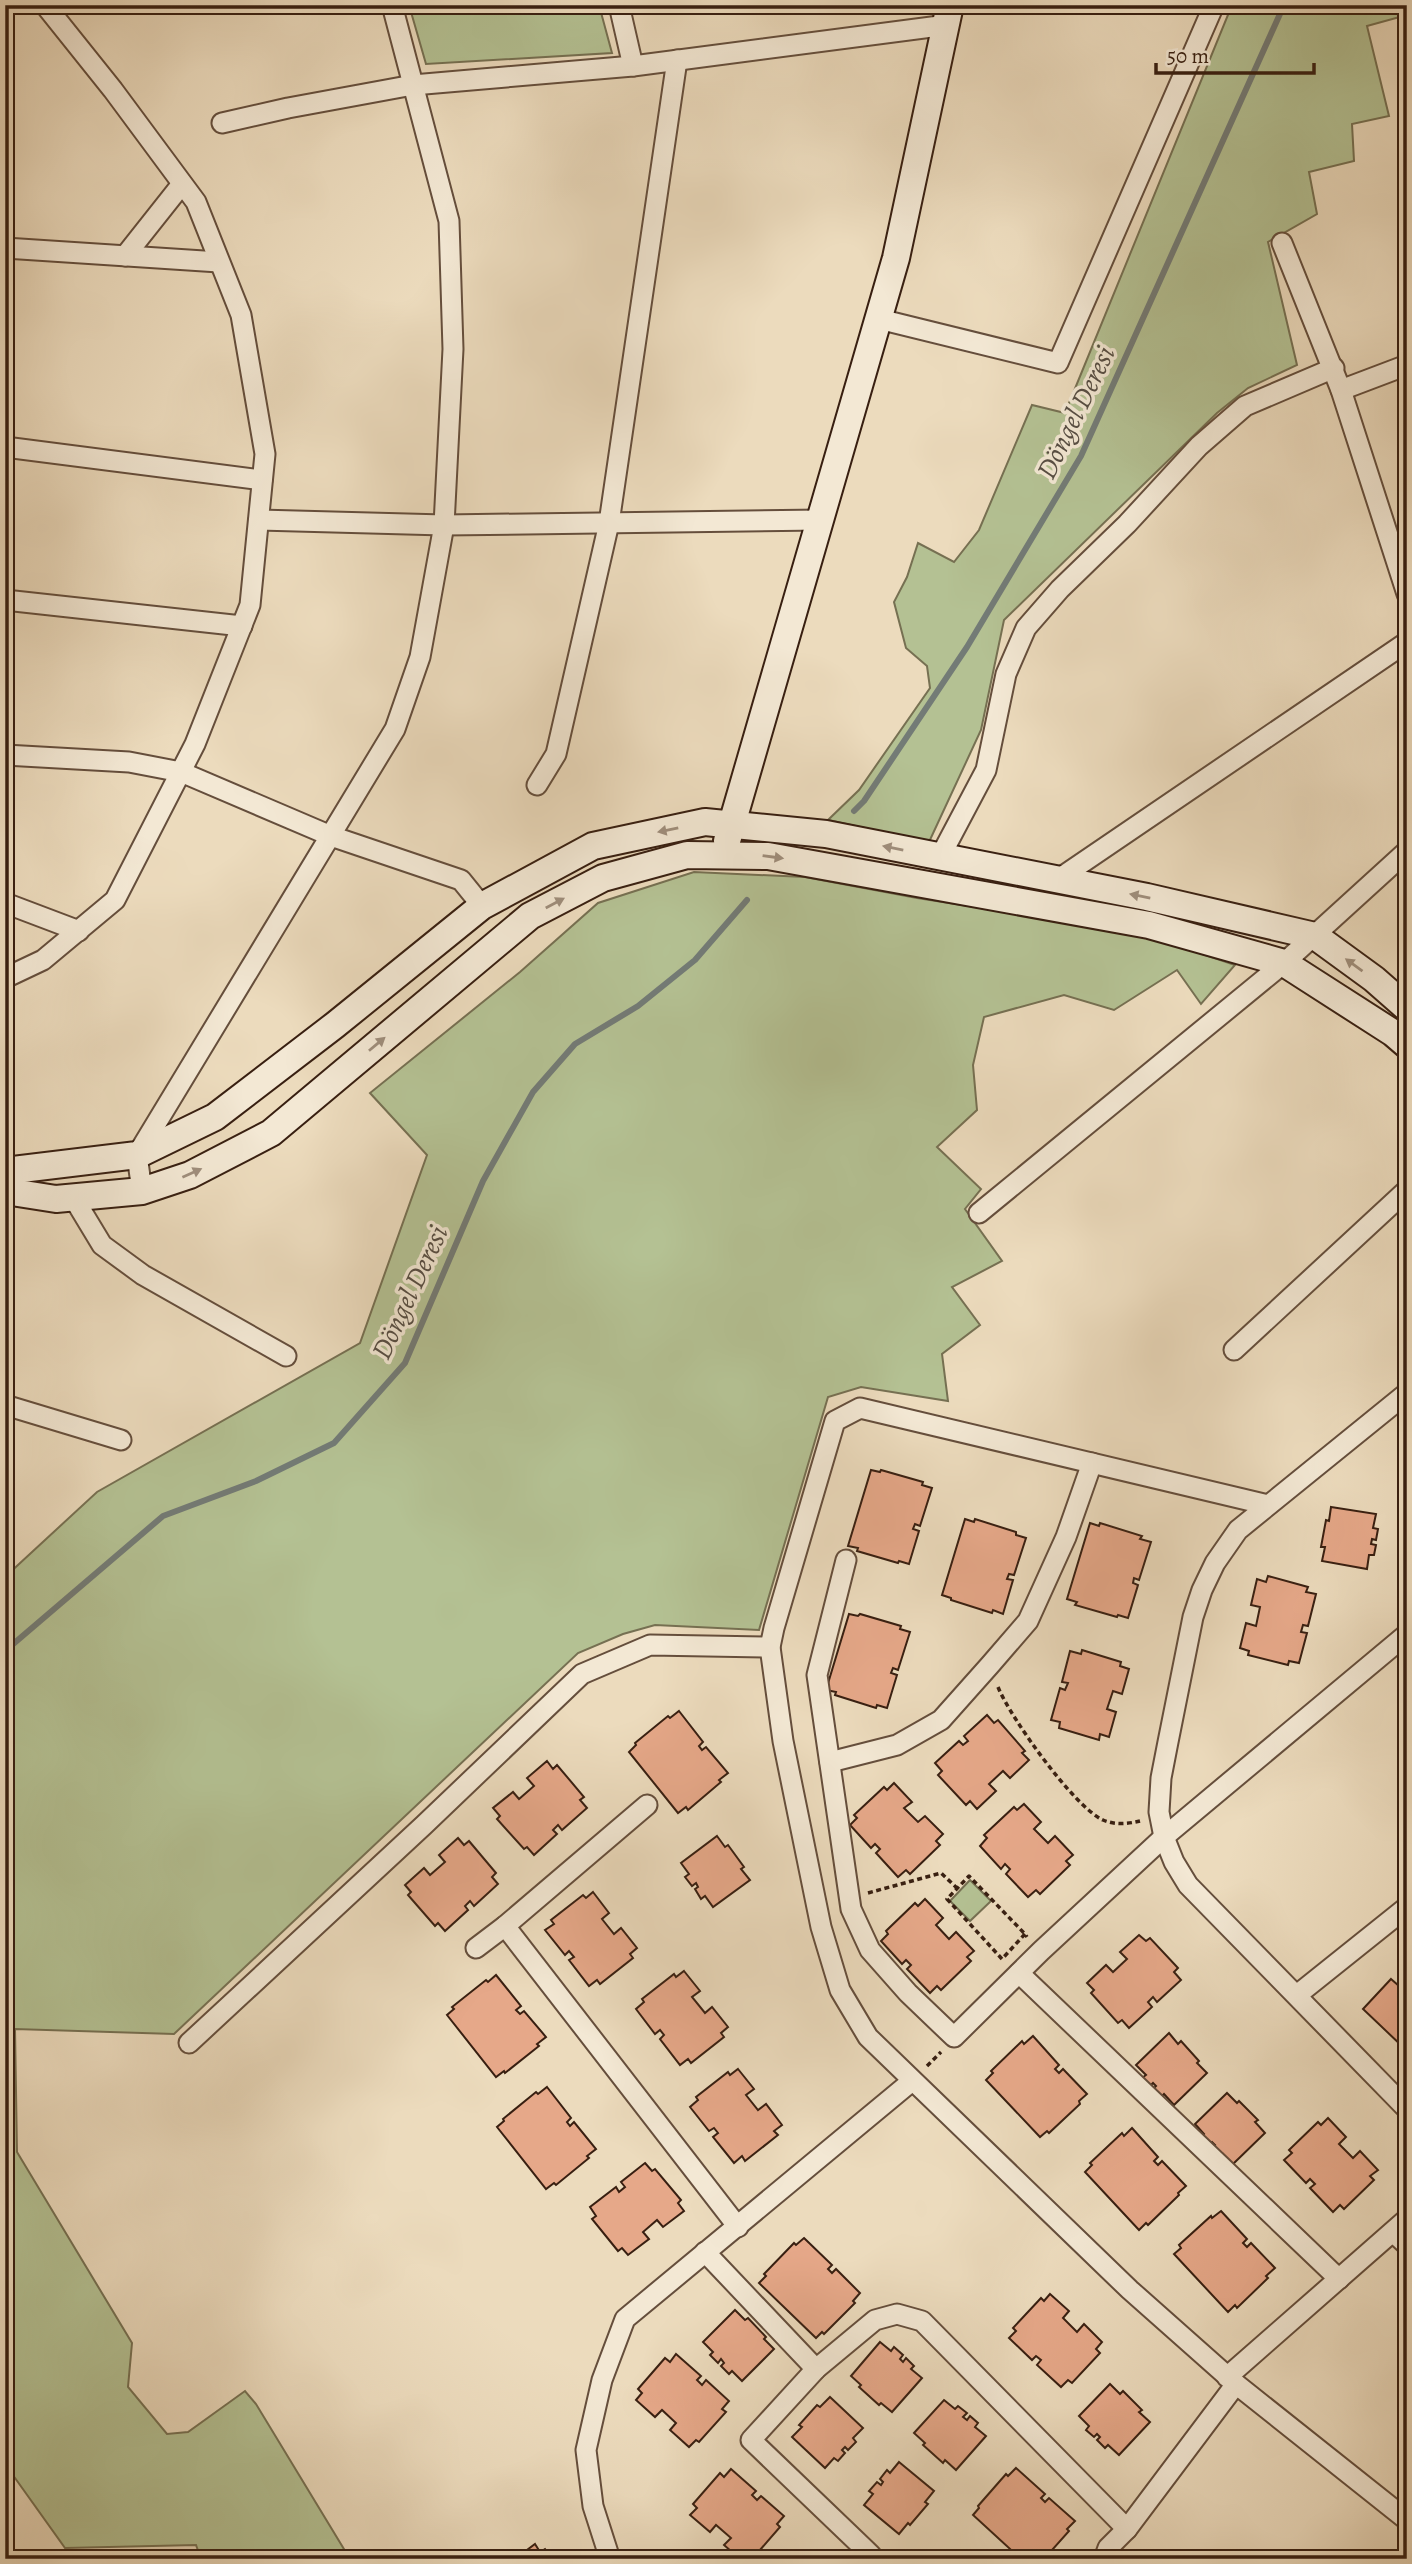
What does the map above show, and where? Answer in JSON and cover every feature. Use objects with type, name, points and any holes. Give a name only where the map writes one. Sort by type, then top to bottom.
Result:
[{"type":"main road","points":[[722,855],[734,825],[896,258],[949,15]]},
{"type":"main road","points":[[5,1169],[137,1156],[215,1117],[482,906],[593,846],[705,822],[826,834],[1147,897],[1315,936],[1374,979],[1407,1008]]},
{"type":"main road","points":[[5,1191],[56,1199],[142,1191],[190,1175],[271,1133],[530,916],[603,878],[687,855],[768,856],[1149,925],[1284,963],[1393,1033],[1407,1045]]},
{"type":"street","points":[[5,978],[43,960],[115,900],[195,744],[250,605],[265,454],[240,315],[196,202],[113,90],[45,5]]},
{"type":"street","points":[[142,1191],[137,1156],[395,729],[420,657],[444,525],[453,349],[449,221],[392,5]]},
{"type":"street","points":[[619,5],[634,66]]},
{"type":"street","points":[[879,319],[1058,363],[1214,5]]},
{"type":"street","points":[[222,123],[414,85],[634,66],[949,15]]},
{"type":"street","points":[[537,785],[556,754],[608,523],[677,60]]},
{"type":"street","points":[[125,256],[182,184]]},
{"type":"street","points":[[1282,243],[1342,390],[1407,594]]},
{"type":"street","points":[[5,248],[219,262]]},
{"type":"street","points":[[1342,390],[1407,365]]},
{"type":"street","points":[[940,857],[986,770],[1006,674],[1026,628],[1060,589],[1127,524],[1199,446],[1245,405],[1334,368]]},
{"type":"street","points":[[5,447],[262,480]]},
{"type":"street","points":[[259,520],[444,525],[821,520]]},
{"type":"street","points":[[5,600],[242,626]]},
{"type":"street","points":[[1057,880],[1407,642]]},
{"type":"street","points":[[5,755],[129,762],[181,772],[331,836],[461,880],[482,906]]},
{"type":"street","points":[[979,1213],[1284,963],[1407,851]]},
{"type":"street","points":[[5,903],[79,930]]},
{"type":"street","points":[[1234,1350],[1407,1190]]},
{"type":"street","points":[[72,1197],[102,1245],[143,1275],[286,1356]]},
{"type":"street","points":[[1407,1392],[1238,1530],[1215,1563],[1193,1617],[1161,1778],[1160,1817],[1164,1837],[1174,1862],[1188,1885],[1407,2109]]},
{"type":"street","points":[[5,1405],[121,1440]]},
{"type":"street","points":[[1268,1505],[860,1408],[835,1421],[770,1647],[783,1741],[821,1927],[840,1990],[868,2037],[1130,2290],[1231,2381],[1407,2520]]},
{"type":"street","points":[[830,1762],[897,1745],[941,1720],[990,1665],[1028,1621],[1066,1537],[1092,1463]]},
{"type":"street","points":[[846,1560],[817,1675],[851,1909],[870,1950],[908,1993],[954,2038],[1041,1951],[1164,1837],[1407,1634]]},
{"type":"street","points":[[188,2043],[424,1825],[582,1674],[650,1645],[770,1647]]},
{"type":"street","points":[[476,1948],[647,1805]]},
{"type":"street","points":[[1297,1995],[1407,1907]]},
{"type":"street","points":[[505,1926],[738,2227]]},
{"type":"street","points":[[1019,1973],[1339,2279]]},
{"type":"street","points":[[610,2559],[593,2506],[586,2450],[602,2380],[625,2319],[912,2081]]},
{"type":"street","points":[[1104,2559],[1108,2548],[1127,2529],[1231,2381],[1339,2279],[1402,2232]]},
{"type":"street","points":[[705,2252],[816,2370]]},
{"type":"street","points":[[871,2559],[871,2555],[751,2440],[816,2370],[875,2320],[897,2314],[922,2321],[1127,2529]]},
{"type":"path","points":[[990,1665],[1002,1697],[1027,1737],[1087,1808],[1102,1820],[1117,1824],[1131,1824],[1160,1817]]},
{"type":"path","points":[[849,1898],[941,1873],[957,1888]]},
{"type":"path","points":[[1025,1934],[1002,1959],[947,1899],[969,1876],[1025,1934],[1041,1951]]},
{"type":"path","points":[[912,2081],[954,2038]]},
{"type":"green space","points":[[409,5],[599,5],[612,53],[426,64]]},
{"type":"green space","points":[[1232,5],[1407,5],[1407,15],[1367,26],[1389,116],[1352,124],[1354,161],[1309,172],[1317,214],[1268,242],[1297,365],[1248,388],[1217,413],[1004,620],[981,730],[929,842],[828,820],[859,790],[930,688],[927,666],[906,648],[894,602],[907,577],[918,543],[954,562],[979,530],[1032,405],[1065,413]]},
{"type":"green space","points":[[694,872],[805,877],[917,898],[1140,933],[1235,965],[1201,1004],[1177,970],[1114,1010],[1064,995],[984,1017],[973,1065],[977,1110],[937,1147],[981,1189],[965,1209],[1002,1261],[952,1287],[980,1325],[942,1354],[948,1401],[861,1387],[828,1397],[759,1630],[655,1625],[623,1634],[578,1653],[174,2034],[15,2029],[17,2152],[132,2343],[128,2387],[167,2434],[188,2432],[245,2391],[256,2404],[350,2559],[201,2559],[196,2545],[65,2548],[5,2464],[5,1577],[97,1492],[360,1343],[427,1155],[370,1093],[520,972],[598,903]]},
{"type":"green space","points":[[970,1880],[991,1901],[970,1921],[950,1901]]},
{"type":"building","points":[[871,1470],[881,1470],[923,1482],[922,1485],[932,1488],[920,1526],[915,1524],[913,1529],[919,1531],[909,1564],[857,1551],[858,1548],[848,1546]]},
{"type":"building","points":[[1331,1507],[1376,1514],[1373,1528],[1378,1529],[1376,1540],[1372,1539],[1371,1544],[1376,1545],[1374,1555],[1369,1555],[1367,1569],[1322,1561],[1325,1547],[1321,1547]]},
{"type":"building","points":[[965,1519],[974,1522],[975,1519],[1016,1532],[1016,1535],[1026,1538],[1014,1575],[1009,1574],[1007,1579],[1013,1580],[1003,1614],[993,1610],[992,1613],[942,1595]]},
{"type":"building","points":[[1090,1523],[1099,1526],[1100,1523],[1142,1536],[1140,1539],[1151,1542],[1139,1580],[1134,1578],[1133,1583],[1138,1585],[1128,1618],[1075,1605],[1077,1602],[1067,1599]]},
{"type":"building","points":[[1268,1576],[1308,1587],[1306,1592],[1316,1594],[1308,1626],[1303,1625],[1301,1632],[1307,1633],[1299,1663],[1289,1661],[1288,1665],[1248,1655],[1249,1651],[1240,1648],[1246,1623],[1256,1626],[1260,1607],[1251,1605],[1257,1579],[1266,1582]]},
{"type":"building","points":[[849,1614],[860,1614],[901,1626],[900,1629],[910,1632],[898,1670],[893,1668],[891,1673],[897,1675],[887,1708],[877,1705],[876,1708],[826,1690]]},
{"type":"building","points":[[1082,1650],[1121,1662],[1120,1666],[1129,1669],[1122,1694],[1113,1691],[1107,1709],[1116,1712],[1109,1737],[1100,1734],[1099,1740],[1059,1728],[1060,1722],[1051,1720],[1060,1688],[1065,1690],[1068,1683],[1062,1682],[1070,1651],[1081,1654]]},
{"type":"building","points":[[679,1711],[703,1742],[699,1746],[702,1750],[706,1747],[728,1773],[688,1810],[686,1807],[678,1813],[629,1752],[635,1743],[668,1716],[670,1718]]},
{"type":"building","points":[[987,1715],[994,1723],[998,1720],[1025,1751],[1022,1753],[1029,1760],[1010,1778],[1003,1771],[989,1784],[996,1791],[977,1809],[970,1801],[966,1805],[938,1775],[942,1771],[935,1763],[959,1741],[963,1745],[968,1741],[964,1736]]},
{"type":"building","points":[[547,1761],[553,1769],[557,1765],[584,1797],[580,1800],[587,1808],[562,1830],[558,1825],[553,1830],[557,1834],[534,1855],[527,1847],[524,1849],[497,1819],[500,1816],[493,1808],[513,1792],[519,1799],[534,1786],[527,1778]]},
{"type":"building","points":[[894,1783],[912,1802],[904,1808],[918,1822],[925,1816],[943,1834],[936,1841],[940,1845],[910,1874],[906,1870],[898,1877],[876,1853],[880,1849],[875,1844],[871,1848],[850,1825],[857,1818],[854,1815],[884,1787],[887,1790]]},
{"type":"building","points":[[1024,1804],[1041,1822],[1034,1829],[1048,1843],[1055,1836],[1073,1855],[1066,1861],[1070,1865],[1040,1894],[1036,1890],[1028,1897],[1006,1874],[1010,1869],[1005,1864],[1001,1869],[980,1846],[987,1838],[984,1835],[1014,1807],[1017,1810]]},
{"type":"building","points":[[717,1836],[725,1847],[728,1845],[750,1880],[713,1907],[705,1896],[701,1899],[695,1889],[698,1887],[696,1883],[692,1886],[685,1877],[689,1874],[681,1863]]},
{"type":"building","points":[[458,1838],[464,1845],[469,1841],[496,1873],[492,1877],[498,1884],[474,1906],[470,1901],[465,1906],[468,1910],[445,1931],[438,1923],[435,1926],[408,1895],[411,1892],[405,1885],[424,1868],[430,1875],[445,1862],[439,1855]]},
{"type":"building","points":[[593,1892],[609,1913],[602,1919],[614,1934],[621,1928],[637,1948],[630,1954],[633,1958],[600,1984],[597,1980],[589,1986],[569,1960],[574,1957],[569,1951],[565,1955],[545,1930],[554,1924],[551,1920],[583,1895],[586,1898]]},
{"type":"building","points":[[925,1899],[943,1918],[936,1925],[949,1939],[956,1932],[974,1951],[967,1957],[971,1961],[941,1990],[937,1986],[930,1993],[907,1969],[911,1965],[906,1960],[902,1964],[881,1941],[888,1934],[886,1931],[915,1903],[918,1906]]},
{"type":"building","points":[[1139,1935],[1146,1941],[1150,1938],[1178,1968],[1174,1972],[1181,1980],[1157,2002],[1153,1997],[1148,2002],[1152,2007],[1129,2028],[1122,2020],[1118,2023],[1091,1993],[1094,1990],[1087,1983],[1106,1965],[1113,1972],[1127,1959],[1120,1952]]},
{"type":"building","points":[[684,1971],[700,1991],[692,1997],[705,2013],[712,2007],[728,2027],[721,2033],[724,2037],[691,2063],[688,2059],[680,2065],[660,2039],[664,2035],[660,2030],[655,2034],[636,2009],[644,2002],[642,1999],[674,1974],[676,1977]]},
{"type":"building","points":[[496,1975],[521,2006],[516,2010],[520,2014],[524,2011],[546,2037],[537,2044],[539,2046],[496,2077],[447,2015],[454,2009],[452,2007]]},
{"type":"building","points":[[1391,1979],[1407,1993],[1407,2043],[1403,2047],[1363,2009]]},
{"type":"building","points":[[1169,2033],[1178,2044],[1181,2041],[1207,2073],[1174,2105],[1164,2094],[1161,2097],[1153,2089],[1156,2086],[1153,2083],[1150,2086],[1142,2078],[1146,2075],[1136,2065]]},
{"type":"building","points":[[1033,2036],[1059,2065],[1055,2069],[1059,2073],[1063,2069],[1087,2094],[1049,2133],[1047,2131],[1040,2137],[986,2080],[993,2073],[991,2071],[1022,2041],[1024,2044]]},
{"type":"building","points":[[738,2069],[754,2089],[746,2095],[758,2110],[766,2104],[782,2125],[774,2131],[778,2135],[745,2161],[742,2156],[734,2163],[713,2137],[718,2133],[714,2128],[709,2131],[690,2107],[698,2100],[696,2097],[728,2072],[730,2075]]},
{"type":"building","points":[[547,2087],[571,2118],[567,2122],[570,2126],[574,2122],[596,2149],[556,2185],[554,2183],[546,2189],[497,2127],[536,2092],[538,2094]]},
{"type":"building","points":[[1227,2093],[1258,2120],[1255,2122],[1265,2133],[1233,2164],[1223,2154],[1220,2157],[1211,2149],[1215,2145],[1212,2142],[1208,2145],[1201,2137],[1204,2134],[1195,2124]]},
{"type":"building","points":[[1328,2118],[1346,2137],[1339,2144],[1353,2158],[1360,2151],[1378,2170],[1370,2176],[1374,2180],[1344,2209],[1340,2205],[1333,2212],[1310,2188],[1315,2184],[1310,2179],[1306,2183],[1284,2160],[1292,2153],[1289,2150],[1318,2122],[1321,2125]]},
{"type":"building","points":[[1132,2128],[1158,2157],[1154,2161],[1158,2165],[1162,2161],[1186,2186],[1148,2225],[1146,2223],[1139,2230],[1085,2172],[1092,2165],[1090,2163],[1122,2133],[1124,2136]]},
{"type":"building","points":[[645,2163],[652,2171],[655,2169],[681,2200],[678,2203],[684,2211],[663,2227],[657,2220],[643,2232],[649,2239],[628,2255],[622,2248],[618,2251],[592,2219],[596,2216],[590,2207],[616,2187],[619,2192],[625,2187],[621,2182]]},
{"type":"building","points":[[1221,2211],[1247,2239],[1243,2243],[1247,2247],[1251,2243],[1275,2268],[1237,2308],[1235,2305],[1228,2312],[1174,2254],[1181,2248],[1179,2245],[1211,2216],[1212,2218]]},
{"type":"building","points":[[804,2238],[832,2265],[828,2269],[832,2273],[836,2269],[860,2293],[853,2301],[855,2303],[824,2334],[822,2332],[816,2338],[759,2283],[766,2276],[764,2274],[794,2243],[796,2245]]},
{"type":"building","points":[[1050,2294],[1069,2311],[1063,2318],[1077,2332],[1084,2324],[1102,2342],[1096,2349],[1100,2353],[1072,2383],[1068,2380],[1061,2387],[1037,2365],[1041,2360],[1036,2356],[1032,2360],[1009,2338],[1016,2331],[1013,2328],[1041,2298],[1044,2301]]},
{"type":"building","points":[[735,2310],[745,2320],[748,2318],[774,2349],[742,2381],[732,2371],[729,2374],[721,2366],[724,2363],[721,2359],[718,2363],[710,2355],[713,2352],[703,2342]]},
{"type":"building","points":[[880,2342],[891,2351],[894,2347],[903,2355],[900,2359],[903,2362],[906,2358],[914,2366],[911,2369],[922,2378],[892,2412],[881,2403],[879,2405],[851,2376]]},
{"type":"building","points":[[676,2354],[701,2376],[697,2380],[702,2385],[706,2380],[729,2401],[722,2409],[726,2412],[699,2442],[696,2440],[689,2447],[670,2430],[676,2423],[662,2410],[655,2417],[636,2400],[642,2393],[638,2389],[665,2358],[670,2362]]},
{"type":"building","points":[[1110,2384],[1120,2394],[1123,2391],[1150,2422],[1119,2455],[1108,2445],[1105,2448],[1097,2440],[1100,2437],[1097,2434],[1094,2437],[1086,2430],[1089,2426],[1079,2416]]},
{"type":"building","points":[[830,2397],[863,2428],[853,2438],[856,2442],[848,2450],[845,2447],[842,2450],[845,2453],[838,2461],[834,2458],[825,2468],[792,2437],[817,2405],[820,2407]]},
{"type":"building","points":[[944,2400],[955,2409],[958,2406],[967,2413],[963,2417],[967,2420],[970,2416],[978,2423],[975,2427],[986,2436],[956,2470],[945,2460],[943,2463],[914,2433]]},
{"type":"building","points":[[899,2462],[934,2491],[925,2502],[928,2504],[899,2534],[864,2505],[873,2494],[869,2491],[877,2482],[881,2485],[883,2482],[880,2479],[887,2470],[890,2473]]},
{"type":"building","points":[[1016,2468],[1045,2494],[1041,2498],[1045,2502],[1049,2498],[1075,2521],[1044,2559],[1021,2559],[973,2515],[1006,2474],[1008,2476]]},
{"type":"building","points":[[731,2469],[756,2491],[752,2495],[757,2500],[761,2496],[784,2516],[777,2524],[780,2527],[753,2558],[750,2555],[747,2559],[740,2559],[724,2545],[731,2538],[716,2525],[710,2532],[690,2515],[697,2508],[693,2504],[720,2473],[724,2477]]},
{"type":"building","points":[[535,2544],[540,2552],[545,2549],[552,2559],[515,2559]]},
{"type":"waterway","name":"Döngel Deresi","points":[[854,811],[864,801],[967,647],[1081,456],[1284,5]]},
{"type":"waterway","name":"Döngel Deresi","points":[[5,1651],[163,1516],[256,1481],[334,1443],[405,1363],[483,1181],[533,1092],[575,1044],[638,1006],[695,960],[747,900]]}]
